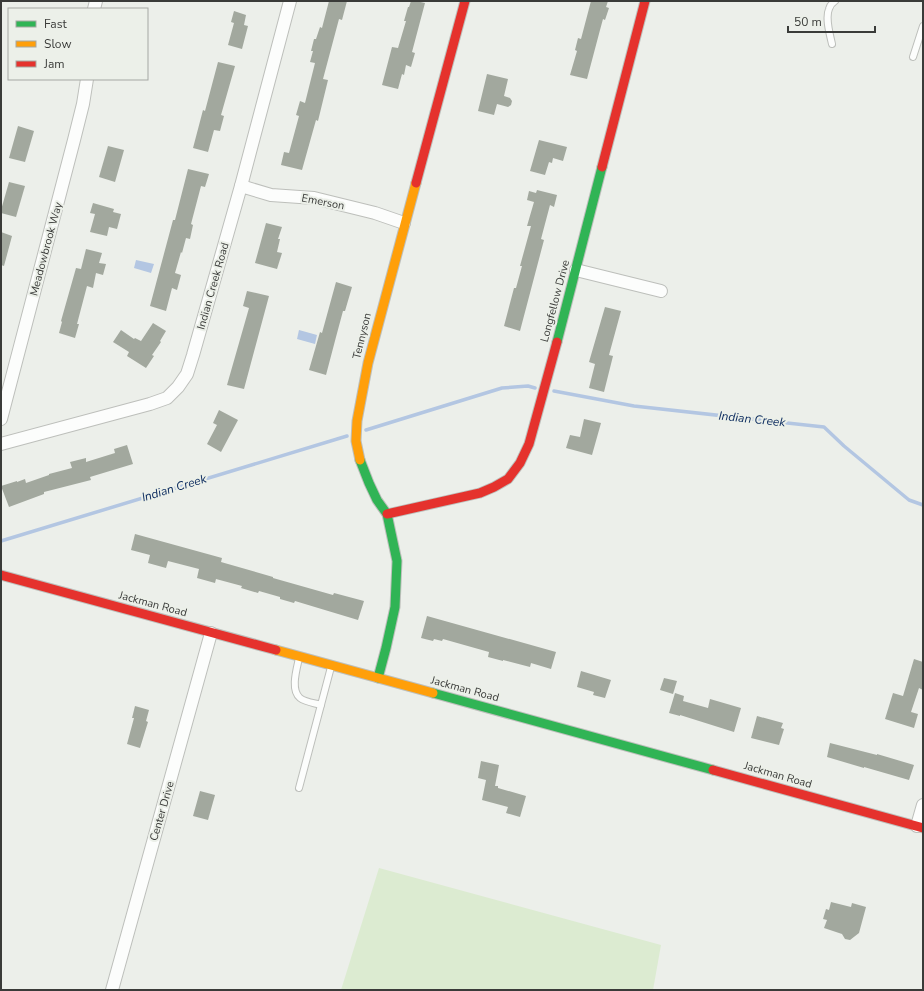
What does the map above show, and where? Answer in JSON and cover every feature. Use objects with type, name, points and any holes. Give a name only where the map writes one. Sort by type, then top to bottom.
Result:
[{"type":"street","name":"Indian Creek Road","points":[[1,444],[150,404],[167,398],[178,387],[187,374],[241,186],[290,1]]},
{"type":"street","name":"Tennyson","points":[[378,678],[395,608],[397,561],[386,514],[374,494],[361,463],[356,441],[357,421],[368,363],[404,223],[465,1]]},
{"type":"street","name":"Longfellow Drive","points":[[386,514],[480,493],[508,479],[520,463],[529,444],[537,418],[645,1]]},
{"type":"street","name":"Meadowbrook Way","points":[[1,418],[74,140],[83,104],[87,80]]},
{"type":"street","name":"Emerson","points":[[241,186],[271,195],[314,198],[374,213],[404,223]]},
{"type":"street","points":[[576,270],[661,292]]},
{"type":"street","name":"Jackman Road","points":[[1,575],[920,827]]},
{"type":"street","name":"Center Drive","points":[[112,990],[211,633]]},
{"type":"street","points":[[920,827],[923,805]]},
{"type":"lane","points":[[832,44],[828,9],[835,1]]},
{"type":"lane","points":[[913,57],[923,26]]},
{"type":"lane","points":[[299,657],[294,686],[296,693],[298,697],[302,699],[321,705]]},
{"type":"lane","points":[[299,788],[331,665]]},
{"type":"green space","points":[[379,868],[661,945],[653,990],[341,990]]},
{"type":"water","points":[[136,260],[154,264],[151,273],[134,268]]},
{"type":"water","points":[[299,330],[317,335],[315,344],[297,339]]},
{"type":"building","points":[[329,1],[347,1],[342,20],[339,19],[323,79],[328,80],[318,121],[316,120],[302,170],[281,165],[284,152],[289,153],[299,116],[296,115],[300,101],[305,103],[315,63],[310,62],[313,51],[311,51],[314,39],[316,39],[320,27],[322,28]]},
{"type":"building","points":[[411,1],[425,3],[412,52],[415,53],[411,67],[406,65],[404,75],[402,74],[398,89],[382,85],[392,47],[398,48],[406,21],[404,21]]},
{"type":"building","points":[[591,1],[608,1],[606,7],[609,8],[605,20],[603,19],[587,79],[570,75],[577,51],[575,50],[578,38],[581,39]]},
{"type":"building","points":[[234,11],[246,15],[244,25],[248,26],[242,49],[228,45],[234,23],[231,22]]},
{"type":"building","points":[[218,62],[235,66],[221,115],[224,116],[220,131],[214,130],[208,152],[193,148]]},
{"type":"building","points":[[487,74],[508,79],[504,96],[510,98],[512,101],[511,105],[508,107],[497,104],[494,115],[478,111]]},
{"type":"building","points":[[18,126],[34,131],[25,162],[9,158]]},
{"type":"building","points":[[539,140],[567,147],[563,161],[553,158],[552,163],[549,162],[545,175],[530,171]]},
{"type":"building","points":[[108,146],[124,150],[115,182],[99,177]]},
{"type":"building","points":[[188,169],[209,174],[205,187],[201,186],[191,224],[193,225],[190,239],[186,238],[175,273],[181,275],[177,290],[172,288],[166,311],[150,306]]},
{"type":"building","points":[[9,182],[25,186],[16,217],[1,213]]},
{"type":"building","points":[[537,190],[557,195],[554,207],[550,205],[541,239],[544,240],[520,331],[504,326],[514,288],[516,288],[522,266],[520,266],[531,226],[527,226],[534,202],[527,200],[529,191],[536,193]]},
{"type":"building","points":[[93,203],[114,209],[113,212],[121,214],[117,229],[109,227],[107,236],[90,232],[95,214],[90,213]]},
{"type":"building","points":[[266,223],[282,227],[278,239],[280,239],[277,252],[282,253],[277,269],[255,263]]},
{"type":"building","points":[[1,232],[12,236],[4,266],[1,265]]},
{"type":"building","points":[[86,249],[102,253],[99,263],[106,264],[103,275],[96,273],[93,288],[87,286],[75,338],[59,333],[76,268],[81,269]]},
{"type":"building","points":[[336,282],[352,287],[345,311],[343,311],[326,375],[309,370],[320,332],[322,333]]},
{"type":"building","points":[[247,291],[269,296],[244,389],[227,385],[249,308],[243,306]]},
{"type":"building","points":[[605,307],[621,311],[609,355],[613,356],[604,392],[589,388],[595,364],[589,362]]},
{"type":"building","points":[[153,323],[166,331],[160,341],[161,342],[152,355],[154,356],[146,368],[127,356],[129,352],[113,342],[121,330],[134,339],[135,338],[141,341]]},
{"type":"building","points":[[219,410],[238,420],[221,452],[207,444],[217,425],[213,423]]},
{"type":"building","points":[[584,419],[601,423],[592,455],[566,448],[570,435],[580,437]]},
{"type":"building","points":[[127,445],[133,464],[90,477],[91,480],[44,492],[44,494],[9,507],[1,486],[25,479],[26,483],[49,474],[72,468],[70,462],[86,458],[86,462],[115,453],[114,449]]},
{"type":"building","points":[[135,534],[222,558],[221,562],[273,578],[333,595],[334,593],[364,601],[358,620],[295,601],[294,603],[280,599],[280,597],[259,591],[258,593],[241,588],[242,586],[216,579],[215,583],[197,578],[199,569],[168,561],[166,568],[148,563],[150,555],[131,550]]},
{"type":"building","points":[[427,616],[556,652],[551,669],[531,663],[530,667],[488,657],[489,652],[443,639],[442,641],[434,639],[433,641],[421,638]]},
{"type":"building","points":[[914,659],[923,662],[923,690],[919,688],[911,712],[918,714],[914,728],[885,719],[893,693],[903,696]]},
{"type":"building","points":[[581,671],[611,680],[605,698],[593,695],[594,692],[577,687]]},
{"type":"building","points":[[664,678],[677,681],[673,694],[660,690]]},
{"type":"building","points":[[675,693],[684,696],[683,701],[708,708],[710,699],[741,708],[734,732],[669,713]]},
{"type":"building","points":[[135,706],[149,710],[146,721],[148,722],[140,748],[127,744],[134,718],[132,718]]},
{"type":"building","points":[[757,716],[783,723],[781,728],[784,729],[779,745],[751,738]]},
{"type":"building","points":[[830,743],[877,754],[914,765],[909,780],[827,757]]},
{"type":"building","points":[[481,761],[499,765],[495,786],[526,796],[520,817],[506,813],[508,807],[482,800],[486,780],[478,778]]},
{"type":"building","points":[[200,791],[215,795],[208,820],[193,816]]},
{"type":"building","points":[[831,902],[851,907],[852,903],[866,907],[859,933],[850,940],[845,939],[842,934],[824,928],[827,920],[823,919],[826,909],[829,910]]},
{"type":"waterway","name":"Indian Creek","points":[[366,430],[502,388],[528,386],[535,388]]},
{"type":"waterway","name":"Indian Creek","points":[[554,391],[634,406],[824,427],[844,446],[909,500],[923,505]]},
{"type":"waterway","name":"Indian Creek","points":[[1,541],[347,436]]},
{"type":"traffic: fast","points":[[557,342],[602,167]]},
{"type":"traffic: fast","points":[[360,460],[377,500],[387,514],[397,561],[395,607],[378,678]]},
{"type":"traffic: fast","points":[[433,693],[713,770]]},
{"type":"traffic: slow","points":[[360,460],[356,441],[357,421],[368,363],[416,183]]},
{"type":"traffic: slow","points":[[276,650],[433,693]]},
{"type":"traffic: jam","points":[[416,183],[465,1]]},
{"type":"traffic: jam","points":[[602,167],[645,1]]},
{"type":"traffic: jam","points":[[387,514],[480,493],[508,479],[520,463],[529,444],[557,342]]},
{"type":"traffic: jam","points":[[1,575],[276,650]]},
{"type":"traffic: jam","points":[[713,770],[923,828]]}]
